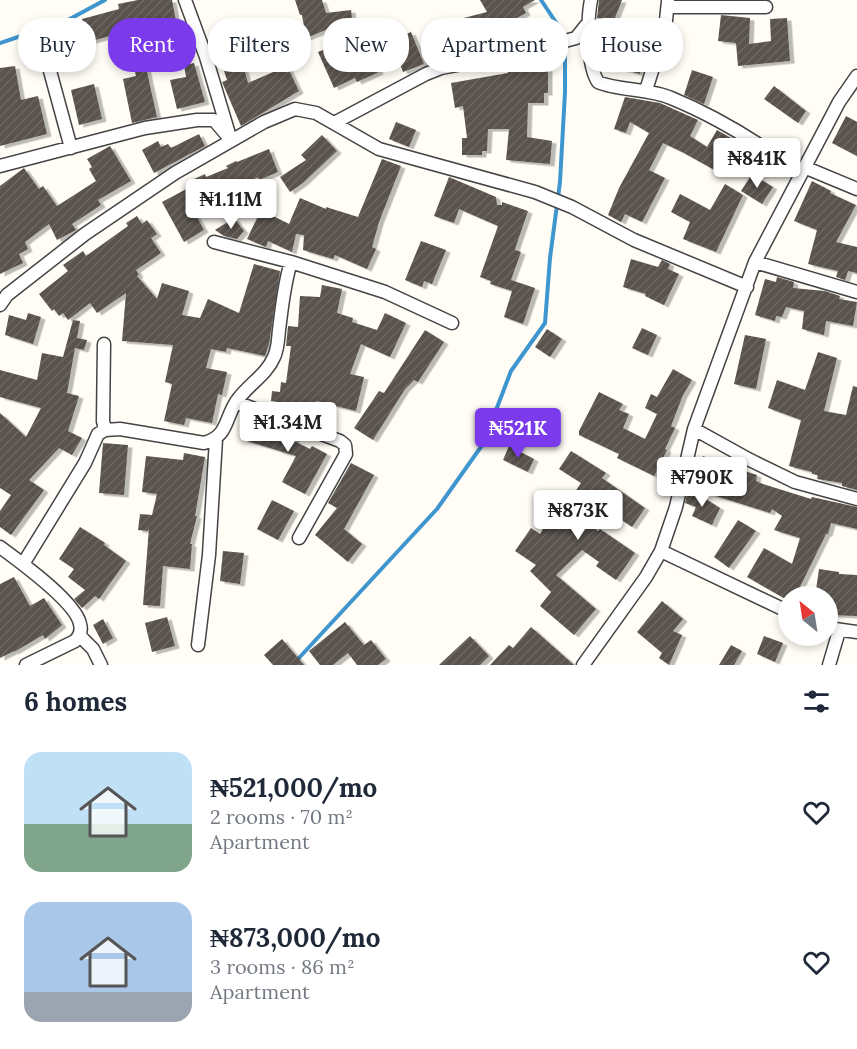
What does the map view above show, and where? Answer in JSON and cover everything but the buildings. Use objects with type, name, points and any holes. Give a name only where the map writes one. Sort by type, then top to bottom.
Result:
[{"type":"street","points":[[184,0],[206,57],[231,140]]},
{"type":"street","points":[[589,18],[591,0]]},
{"type":"street","points":[[646,90],[665,30],[668,3],[766,7]]},
{"type":"street","points":[[334,123],[441,68],[516,54],[576,38],[580,33]]},
{"type":"street","points":[[50,72],[71,148]]},
{"type":"street","points":[[594,72],[598,82],[646,90],[671,97],[747,136],[802,170],[857,189]]},
{"type":"street","points":[[583,665],[646,577],[661,551],[676,507],[694,429],[755,262],[839,102],[857,76]]},
{"type":"street","points":[[0,305],[7,295],[85,234],[175,173],[264,122],[295,109],[316,113],[379,149],[535,192],[572,207],[634,240],[747,287]]},
{"type":"street","points":[[0,166],[145,128],[196,120],[214,120],[231,140]]},
{"type":"street","points":[[214,242],[291,262],[385,292],[452,323]]},
{"type":"street","points":[[198,645],[209,555],[216,440],[236,402],[264,373],[275,354],[291,262]]},
{"type":"street","points":[[755,262],[857,292]]},
{"type":"street","points":[[104,344],[103,421],[105,430]]},
{"type":"street","points":[[236,402],[340,441],[345,445],[346,454],[299,538]]},
{"type":"street","points":[[22,564],[85,463],[98,434],[105,430],[120,429],[204,443],[216,440]]},
{"type":"street","points":[[694,429],[795,482],[857,498]]},
{"type":"street","points":[[0,547],[70,605],[80,624],[80,636],[93,649],[101,665]]},
{"type":"street","points":[[661,551],[778,607]]},
{"type":"street","points":[[838,630],[857,632]]},
{"type":"street","points":[[26,665],[75,641],[80,636]]},
{"type":"street","points":[[829,665],[832,646]]},
{"type":"waterway","points":[[0,43],[68,20],[105,0]]},
{"type":"waterway","points":[[296,665],[298,659],[437,509],[483,444],[511,371],[545,323],[550,258],[560,182],[565,92],[565,36],[541,0]]}]
